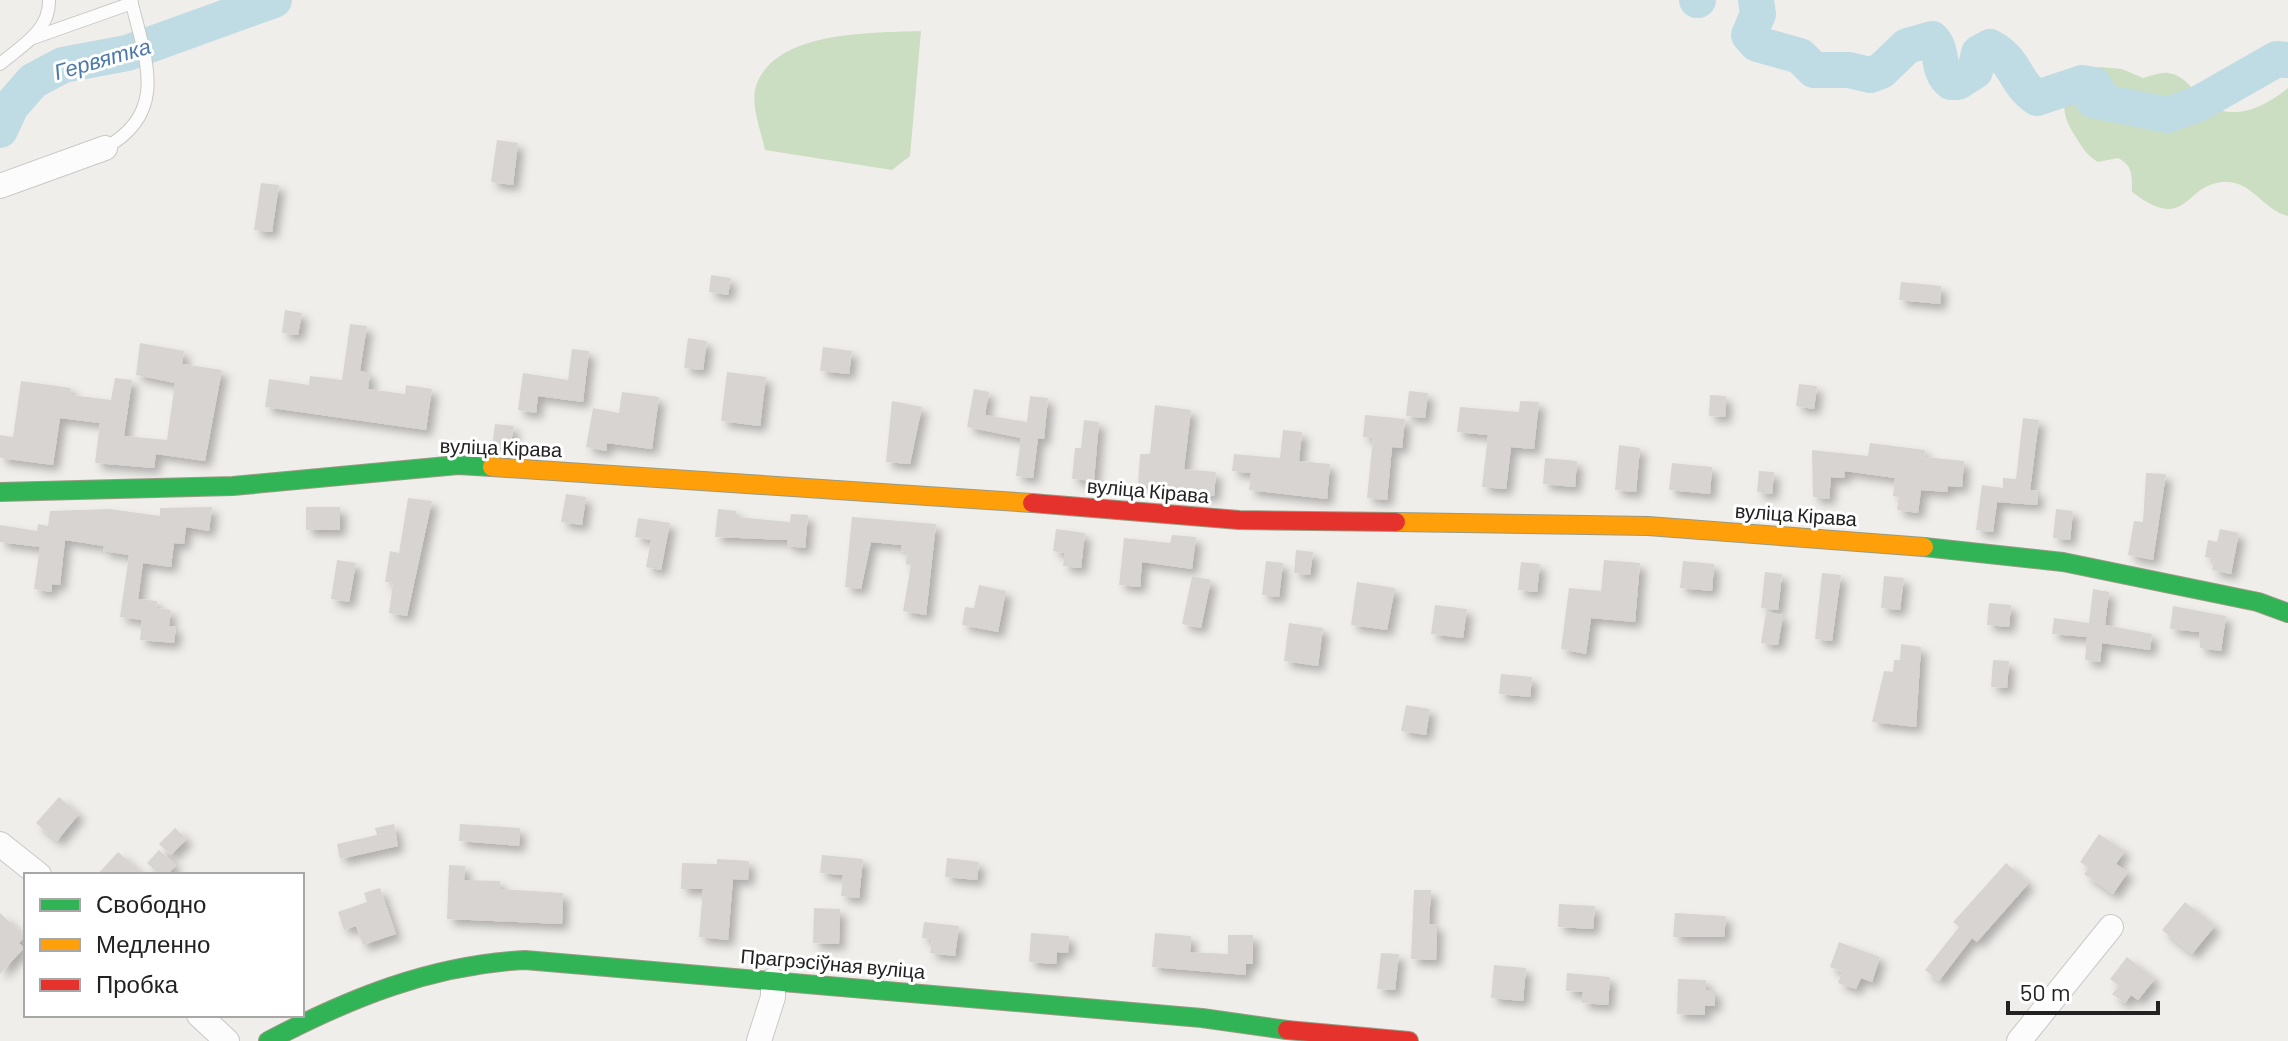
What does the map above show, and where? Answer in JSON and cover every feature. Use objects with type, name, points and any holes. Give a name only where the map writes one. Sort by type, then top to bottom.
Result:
[{"type":"street","points":[[0,186],[105,148]]},
{"type":"street","name":"вуліца Кірава","points":[[0,492],[233,486],[458,465],[857,489],[1239,520],[1648,526],[1856,540],[2063,562],[2258,602],[2288,613]]},
{"type":"street","points":[[0,844],[36,873]]},
{"type":"street","points":[[2019,1041],[2111,927]]},
{"type":"street","name":"Прагрэсіўная вуліца","points":[[268,1041],[310,1018],[392,984],[471,963],[525,960],[1202,1018],[1261,1035],[1409,1041]]},
{"type":"street","points":[[759,1041],[773,997],[773,980]]},
{"type":"street","points":[[201,1017],[227,1041]]},
{"type":"lane","points":[[33,38],[45,23],[49,0]]},
{"type":"lane","points":[[0,64],[33,38],[132,1],[145,55],[148,97],[140,120],[124,138],[105,148]]},
{"type":"lane","points":[[0,54],[14,51]]},
{"type":"green space","points":[[921,31],[910,156],[892,170],[765,150],[755,108],[755,91],[768,66],[785,53],[829,38]]},
{"type":"green space","points":[[2100,67],[2122,69],[2143,78],[2162,73],[2174,74],[2212,107],[2223,111],[2246,111],[2268,102],[2288,88],[2288,216],[2272,209],[2245,187],[2228,182],[2202,189],[2176,208],[2165,209],[2151,204],[2132,192],[2132,176],[2127,164],[2118,158],[2098,162],[2091,157],[2079,143],[2066,115],[2064,105],[2070,87],[2077,79]]},
{"type":"building","points":[[497,140],[518,143],[513,185],[491,182]]},
{"type":"building","points":[[261,183],[279,185],[272,232],[254,230]]},
{"type":"building","points":[[711,275],[731,278],[728,295],[709,292]]},
{"type":"building","points":[[1901,282],[1941,286],[1940,304],[1899,300]]},
{"type":"building","points":[[285,310],[302,313],[298,335],[282,333]]},
{"type":"building","points":[[350,324],[367,326],[360,371],[370,373],[368,389],[405,394],[406,385],[432,389],[426,430],[265,407],[269,379],[309,385],[310,376],[342,380]]},
{"type":"building","points":[[688,338],[707,341],[703,370],[684,368]]},
{"type":"building","points":[[140,343],[184,351],[182,364],[222,370],[205,461],[156,454],[154,468],[95,463],[100,423],[60,418],[53,465],[0,458],[0,435],[13,437],[21,381],[71,388],[70,395],[111,400],[115,378],[132,380],[124,436],[167,440],[175,383],[136,375]]},
{"type":"building","points":[[823,347],[852,351],[849,374],[820,371]]},
{"type":"building","points":[[572,349],[589,351],[583,402],[538,396],[536,413],[518,410],[523,373],[568,380]]},
{"type":"building","points":[[727,372],[766,377],[760,426],[721,421]]},
{"type":"building","points":[[1799,384],[1817,386],[1814,409],[1796,406]]},
{"type":"building","points":[[974,389],[989,392],[985,415],[1027,422],[1030,396],[1048,398],[1044,439],[1038,438],[1033,478],[1016,476],[1021,438],[967,427]]},
{"type":"building","points":[[1409,391],[1428,393],[1425,418],[1406,416]]},
{"type":"building","points":[[622,392],[659,397],[652,449],[607,443],[606,451],[586,447],[593,408],[619,413]]},
{"type":"building","points":[[1710,395],[1726,396],[1725,417],[1709,416]]},
{"type":"building","points":[[892,401],[922,407],[910,464],[886,462]]},
{"type":"building","points":[[1520,401],[1539,402],[1534,449],[1511,447],[1506,489],[1482,487],[1488,435],[1457,432],[1460,407],[1519,412]]},
{"type":"building","points":[[1155,405],[1191,410],[1184,469],[1216,472],[1214,496],[1173,492],[1173,487],[1138,485],[1140,454],[1150,454]]},
{"type":"building","points":[[1365,415],[1405,419],[1402,448],[1392,447],[1387,500],[1367,498],[1373,438],[1363,437]]},
{"type":"building","points":[[2023,418],[2039,420],[2030,490],[2038,491],[2037,505],[1997,502],[1993,532],[1976,530],[1982,485],[2003,488],[2003,478],[2016,479]]},
{"type":"building","points":[[1084,420],[1099,422],[1094,481],[1072,479],[1075,448],[1081,448]]},
{"type":"building","points":[[495,424],[514,426],[510,448],[492,447]]},
{"type":"building","points":[[1283,430],[1302,432],[1299,461],[1330,464],[1327,499],[1249,490],[1251,473],[1232,471],[1234,454],[1280,458]]},
{"type":"building","points":[[1870,443],[1925,450],[1924,457],[1964,461],[1962,487],[1948,486],[1947,492],[1921,490],[1918,513],[1897,510],[1899,497],[1893,496],[1895,478],[1845,471],[1844,478],[1831,477],[1829,499],[1813,497],[1812,450],[1868,456]]},
{"type":"building","points":[[1619,445],[1640,448],[1636,492],[1615,490]]},
{"type":"building","points":[[1545,458],[1577,461],[1575,487],[1543,484]]},
{"type":"building","points":[[1672,463],[1712,467],[1710,494],[1669,490]]},
{"type":"building","points":[[1759,471],[1774,472],[1772,494],[1757,492]]},
{"type":"building","points":[[2146,473],[2166,474],[2153,560],[2128,555],[2134,521],[2143,522]]},
{"type":"building","points":[[566,494],[586,497],[582,525],[561,522]]},
{"type":"building","points":[[408,498],[432,501],[407,616],[389,613],[393,583],[385,582],[390,551],[399,553]]},
{"type":"building","points":[[212,507],[209,531],[186,527],[184,544],[174,543],[171,567],[143,563],[138,599],[157,601],[156,608],[171,610],[169,626],[176,627],[174,643],[140,640],[142,620],[120,617],[129,555],[103,551],[104,546],[65,540],[60,585],[52,584],[51,592],[34,589],[40,547],[0,542],[0,525],[37,531],[38,524],[48,526],[50,511],[109,509],[160,516],[160,508]]},
{"type":"building","points":[[306,507],[340,507],[340,530],[306,530]]},
{"type":"building","points":[[718,509],[736,511],[736,517],[790,522],[791,514],[808,515],[805,548],[787,546],[788,540],[715,537]]},
{"type":"building","points":[[2056,509],[2073,511],[2070,540],[2053,538]]},
{"type":"building","points":[[852,517],[936,524],[926,615],[903,611],[911,565],[906,564],[907,552],[901,551],[902,545],[871,542],[861,589],[845,587]]},
{"type":"building","points":[[638,518],[670,523],[661,570],[646,567],[651,540],[635,537]]},
{"type":"building","points":[[1056,529],[1085,533],[1081,568],[1063,566],[1065,553],[1053,551]]},
{"type":"building","points":[[2220,529],[2239,533],[2231,574],[2212,570],[2214,559],[2205,557],[2208,540],[2217,542]]},
{"type":"building","points":[[1172,535],[1196,537],[1192,569],[1142,562],[1140,587],[1119,585],[1124,538],[1170,543]]},
{"type":"building","points":[[1296,550],[1313,552],[1310,575],[1294,573]]},
{"type":"building","points":[[337,560],[356,563],[349,602],[331,599]]},
{"type":"building","points":[[1604,560],[1640,563],[1635,622],[1591,618],[1586,654],[1561,649],[1569,588],[1601,591]]},
{"type":"building","points":[[1266,561],[1283,563],[1279,597],[1262,595]]},
{"type":"building","points":[[1683,561],[1714,564],[1712,591],[1680,588]]},
{"type":"building","points":[[1521,562],[1540,564],[1537,592],[1518,590]]},
{"type":"building","points":[[1765,572],[1782,574],[1778,610],[1761,608]]},
{"type":"building","points":[[1822,573],[1841,575],[1832,641],[1815,639]]},
{"type":"building","points":[[1192,576],[1211,580],[1201,628],[1182,624]]},
{"type":"building","points":[[1884,576],[1904,578],[1900,610],[1881,608]]},
{"type":"building","points":[[1357,582],[1395,588],[1387,630],[1351,625]]},
{"type":"building","points":[[979,585],[1006,591],[998,632],[962,625],[965,607],[974,608]]},
{"type":"building","points":[[2093,589],[2109,592],[2105,625],[2152,634],[2150,650],[2102,643],[2100,662],[2085,660],[2087,637],[2052,634],[2054,618],[2089,623]]},
{"type":"building","points":[[1989,603],[2011,605],[2009,627],[1987,625]]},
{"type":"building","points":[[1435,605],[1467,609],[1463,638],[1431,634]]},
{"type":"building","points":[[2173,606],[2226,616],[2221,651],[2200,648],[2199,632],[2170,629]]},
{"type":"building","points":[[1766,612],[1783,615],[1778,645],[1761,643]]},
{"type":"building","points":[[1289,623],[1323,628],[1318,666],[1284,661]]},
{"type":"building","points":[[1901,644],[1921,647],[1916,727],[1872,722],[1884,671],[1893,672],[1894,660],[1900,660]]},
{"type":"building","points":[[1993,660],[2009,661],[2007,688],[1991,687]]},
{"type":"building","points":[[1501,674],[1532,677],[1530,697],[1499,694]]},
{"type":"building","points":[[1406,705],[1430,709],[1426,735],[1401,731]]},
{"type":"building","points":[[59,797],[79,814],[57,841],[36,823]]},
{"type":"building","points":[[394,824],[398,846],[340,859],[337,844],[377,835],[375,828]]},
{"type":"building","points":[[460,824],[520,828],[519,846],[459,841]]},
{"type":"building","points":[[175,828],[187,839],[171,855],[159,844]]},
{"type":"building","points":[[2099,834],[2125,851],[2116,864],[2128,872],[2113,894],[2084,874],[2089,868],[2080,862]]},
{"type":"building","points":[[159,850],[176,865],[169,873],[158,873],[147,863]]},
{"type":"building","points":[[118,852],[142,873],[99,873]]},
{"type":"building","points":[[822,855],[863,859],[859,898],[841,896],[843,875],[820,873]]},
{"type":"building","points":[[947,858],[979,862],[977,880],[945,877]]},
{"type":"building","points":[[717,859],[749,861],[748,880],[733,879],[728,940],[699,937],[703,889],[681,889],[682,863],[717,864]]},
{"type":"building","points":[[2006,863],[2029,883],[1977,942],[1972,938],[1939,981],[1925,970],[1959,927],[1953,922]]},
{"type":"building","points":[[449,865],[465,866],[464,880],[500,881],[500,889],[563,893],[562,924],[447,919]]},
{"type":"building","points":[[380,888],[396,934],[363,945],[356,926],[344,930],[338,912],[367,902],[364,893]]},
{"type":"building","points":[[1414,890],[1431,890],[1429,924],[1437,925],[1436,960],[1411,959]]},
{"type":"building","points":[[2185,902],[2215,926],[2192,954],[2162,930]]},
{"type":"building","points":[[1559,904],[1595,906],[1593,929],[1558,927]]},
{"type":"building","points":[[814,908],[840,909],[839,944],[813,943]]},
{"type":"building","points":[[0,913],[24,935],[19,943],[24,948],[0,974]]},
{"type":"building","points":[[1675,913],[1726,916],[1724,937],[1673,937]]},
{"type":"building","points":[[924,922],[959,926],[955,956],[930,953],[932,939],[922,938]]},
{"type":"building","points":[[1031,933],[1069,936],[1068,953],[1057,952],[1056,964],[1029,962]]},
{"type":"building","points":[[1155,933],[1191,936],[1190,952],[1228,954],[1228,935],[1253,935],[1253,964],[1246,964],[1246,975],[1152,967]]},
{"type":"building","points":[[1839,942],[1880,957],[1872,982],[1861,978],[1856,989],[1838,983],[1842,972],[1830,967]]},
{"type":"building","points":[[1381,953],[1399,954],[1395,990],[1377,989]]},
{"type":"building","points":[[2127,957],[2155,979],[2138,1000],[2131,995],[2125,1003],[2112,994],[2119,986],[2110,979]]},
{"type":"building","points":[[1494,965],[1526,968],[1523,1001],[1491,998]]},
{"type":"building","points":[[1567,973],[1610,977],[1608,1005],[1582,1003],[1583,992],[1566,991]]},
{"type":"building","points":[[1678,979],[1706,980],[1706,990],[1715,990],[1715,1006],[1705,1006],[1705,1015],[1677,1014]]},
{"type":"waterway","name":"Гервятка","points":[[0,130],[11,106],[33,81],[63,65],[127,53],[274,0]]},
{"type":"waterway","name":"Гервятка","points":[[1756,0],[1758,14],[1749,35],[1757,44],[1800,56],[1814,70],[1849,70],[1870,75],[1881,71],[1907,46],[1932,39],[1938,49],[1943,72],[1951,82],[1958,82],[1975,71],[1979,53],[1990,47],[2006,59],[2024,86],[2037,98],[2082,83],[2094,85],[2097,90],[2093,100],[2167,115],[2198,104],[2277,59],[2288,60]]},
{"type":"traffic: fast","points":[[0,492],[233,486],[458,465],[492,467]]},
{"type":"traffic: fast","points":[[1924,547],[2063,562],[2258,602],[2288,613]]},
{"type":"traffic: fast","points":[[268,1041],[392,986],[457,969],[525,960],[1202,1018],[1287,1030]]},
{"type":"traffic: slow","points":[[492,467],[1032,503]]},
{"type":"traffic: slow","points":[[1396,522],[1648,526],[1924,547]]},
{"type":"traffic: jam","points":[[1032,503],[1239,520],[1396,522]]},
{"type":"traffic: jam","points":[[1287,1030],[1409,1041]]}]
